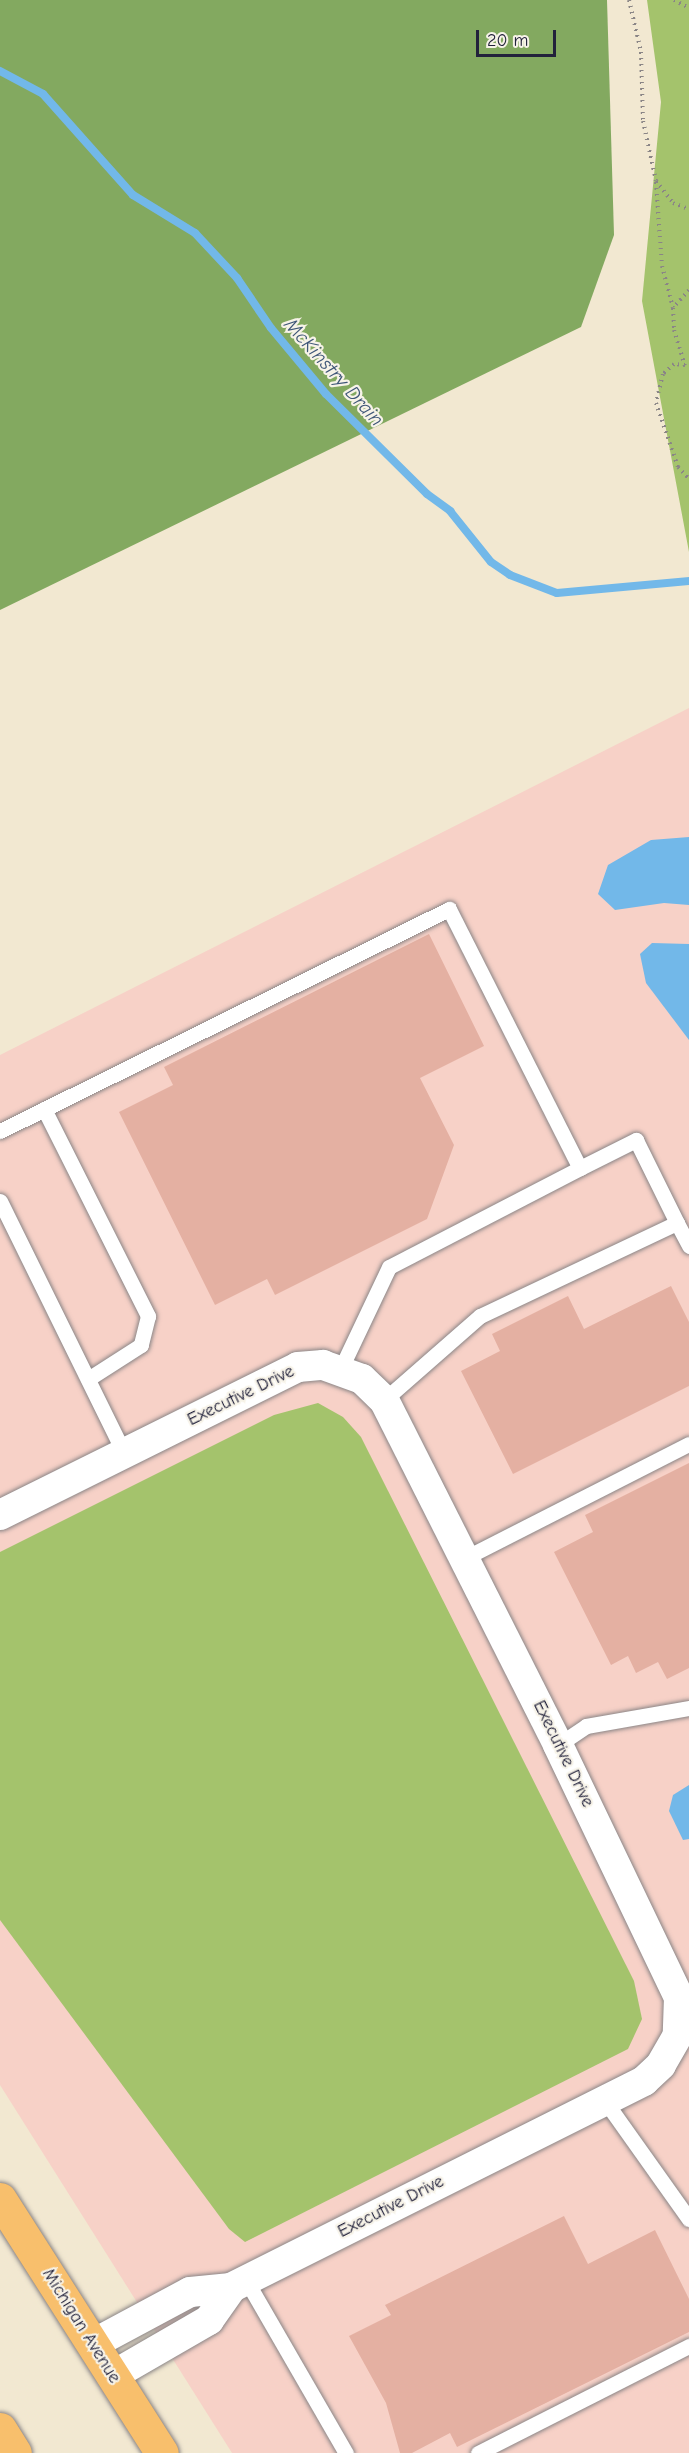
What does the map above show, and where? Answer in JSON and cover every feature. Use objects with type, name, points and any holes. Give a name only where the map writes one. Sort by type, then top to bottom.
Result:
[{"type":"main road","name":"Michigan Avenue","points":[[0,2199],[162,2453]]},
{"type":"main road","points":[[0,2429],[15,2453]]},
{"type":"street","name":"Executive Drive","points":[[0,1515],[125,1455],[291,1370],[323,1365],[341,1368],[362,1379],[384,1400],[558,1745],[679,1997],[678,2036],[661,2065],[644,2081],[238,2284],[190,2292],[93,2344]]},
{"type":"street","name":"Executive Drive","points":[[112,2376],[209,2320],[238,2284]]},
{"type":"lane","points":[[0,1131],[449,909],[580,1168]]},
{"type":"lane","points":[[44,1109],[148,1316],[141,1345],[88,1379]]},
{"type":"lane","points":[[341,1368],[389,1267],[636,1140],[689,1246]]},
{"type":"lane","points":[[0,1201],[125,1455]]},
{"type":"lane","points":[[384,1400],[480,1316],[677,1223]]},
{"type":"lane","points":[[465,1558],[689,1444]]},
{"type":"lane","points":[[558,1745],[586,1726],[648,1712],[689,1708]]},
{"type":"lane","points":[[605,2101],[689,2219]]},
{"type":"lane","points":[[238,2284],[346,2453]]},
{"type":"lane","points":[[478,2453],[689,2346]]},
{"type":"path","points":[[629,0],[641,52],[643,121],[656,181],[662,266],[673,308],[674,330],[685,365],[674,364],[663,374],[656,403],[678,467],[689,479]]},
{"type":"path","points":[[674,0],[689,8]]},
{"type":"path","points":[[656,181],[673,203],[689,209]]},
{"type":"path","points":[[673,308],[689,290]]},
{"type":"shaded area","points":[[689,708],[689,2453],[232,2453],[0,2085],[0,1055]]},
{"type":"green space","points":[[0,0],[607,0],[614,235],[581,327],[0,610]]},
{"type":"green space","points":[[647,0],[689,0],[689,552],[642,301],[661,102]]},
{"type":"green space","points":[[318,1403],[343,1417],[361,1437],[634,1981],[642,2019],[628,2049],[245,2242],[229,2229],[0,1920],[0,1552],[274,1415]]},
{"type":"water","points":[[689,837],[689,905],[664,903],[615,910],[598,894],[608,865],[651,840]]},
{"type":"water","points":[[652,943],[689,944],[689,1040],[646,983],[640,954]]},
{"type":"water","points":[[689,1785],[689,1839],[683,1840],[669,1811],[673,1795]]},
{"type":"building","points":[[429,934],[484,1046],[420,1078],[454,1145],[427,1219],[275,1295],[267,1279],[215,1305],[119,1112],[173,1085],[164,1067]]},
{"type":"building","points":[[671,1286],[689,1322],[689,1386],[513,1474],[461,1371],[500,1351],[492,1334],[568,1296],[584,1329]]},
{"type":"building","points":[[689,1463],[689,1668],[667,1679],[658,1662],[636,1673],[628,1656],[611,1665],[554,1552],[593,1532],[585,1515]]},
{"type":"building","points":[[564,2216],[588,2264],[655,2230],[689,2299],[689,2332],[457,2447],[450,2433],[412,2453],[400,2453],[386,2403],[349,2336],[391,2315],[385,2305]]},
{"type":"waterway","name":"McKinstry Drain","points":[[0,71],[43,94],[133,195],[195,233],[237,278],[271,328],[326,394],[427,494],[450,511],[491,562],[510,575],[557,593],[689,581]]}]
